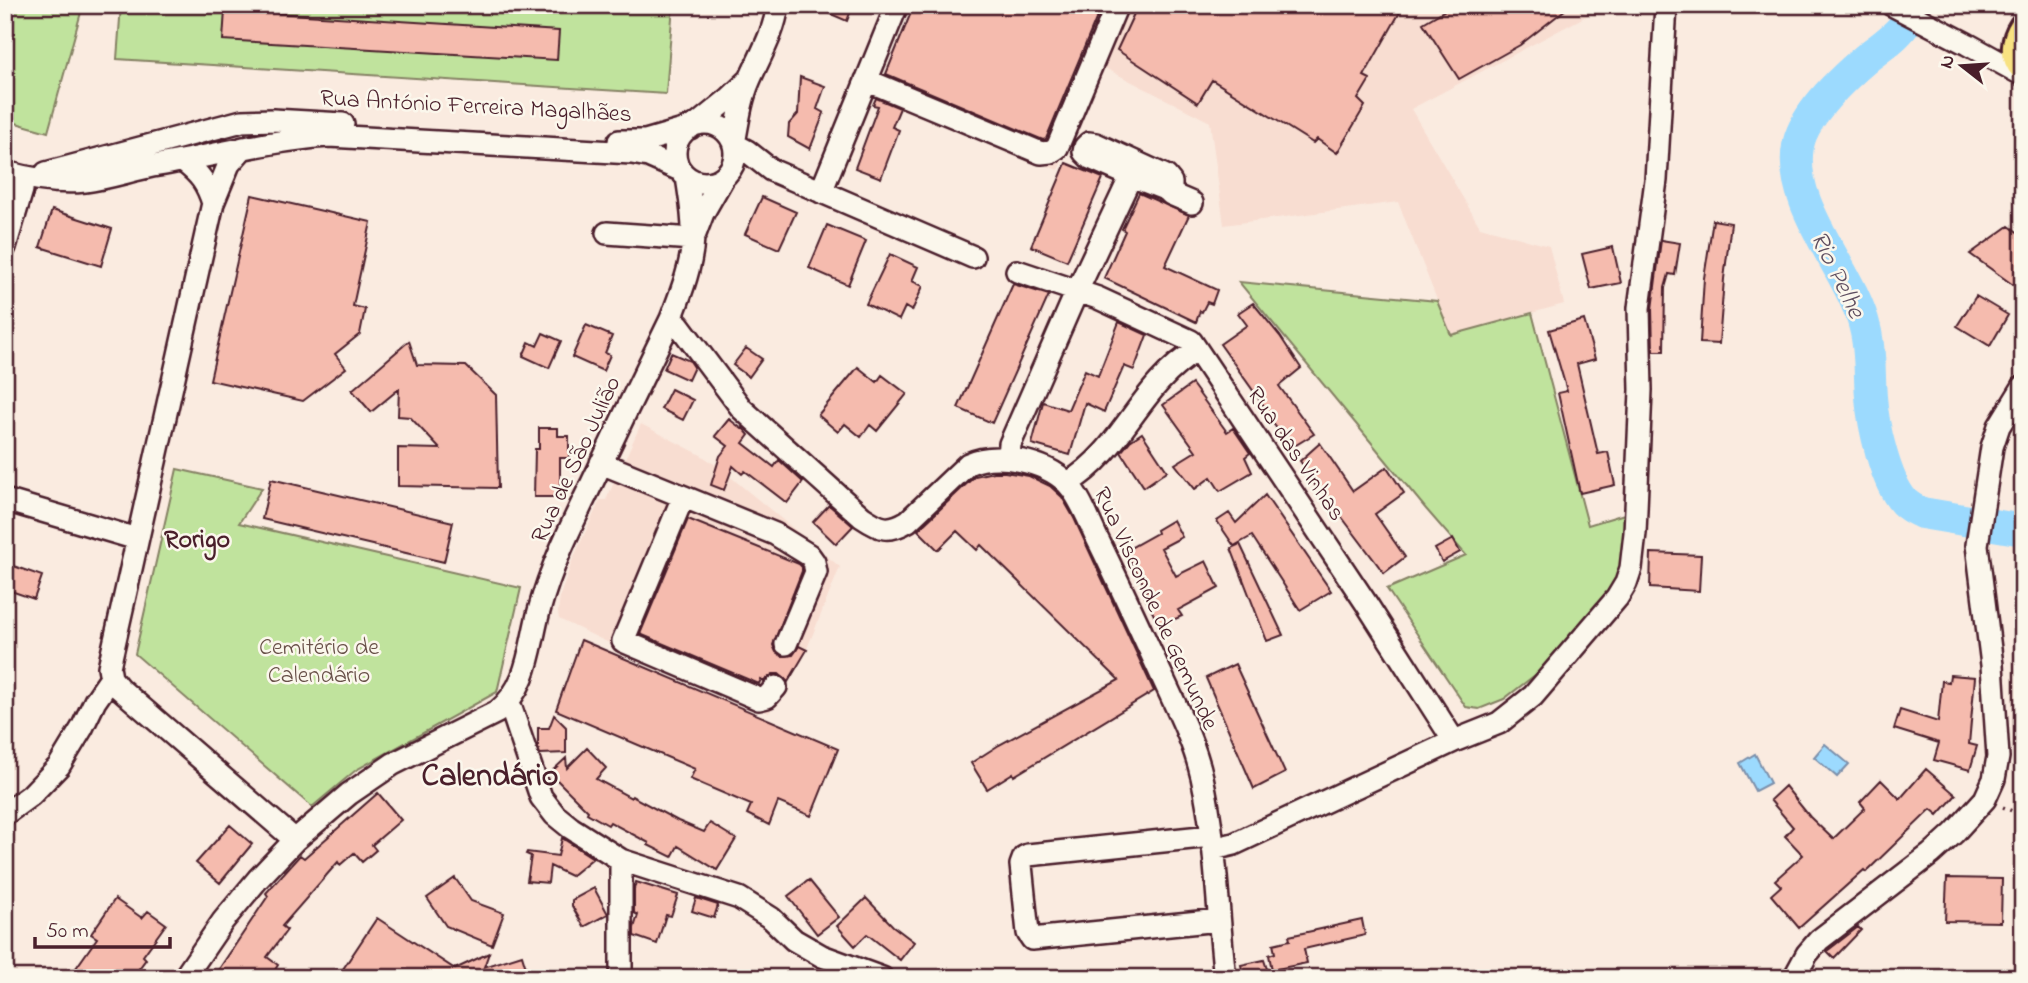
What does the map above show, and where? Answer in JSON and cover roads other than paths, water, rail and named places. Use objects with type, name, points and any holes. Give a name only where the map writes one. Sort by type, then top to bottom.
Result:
[{"type":"main road","points":[[2019,34],[2018,63],[2023,68]]},
{"type":"street","points":[[734,144],[741,107],[771,35],[778,5]]},
{"type":"street","points":[[821,192],[897,5]]},
{"type":"street","points":[[866,80],[1041,153],[1051,152],[1057,148],[1116,5]]},
{"type":"street","points":[[1219,920],[1032,939],[1028,933],[1021,865],[1024,857],[1028,855],[1212,842],[1234,844],[1454,741],[1499,723],[1533,696],[1617,598],[1626,583],[1635,533],[1641,390],[1639,308],[1656,180],[1666,5]]},
{"type":"street","points":[[1894,6],[2023,75]]},
{"type":"street","points":[[1967,44],[1998,45],[2019,34]]},
{"type":"street","points":[[750,80],[682,134],[675,151],[683,173],[695,182],[705,184],[726,175],[771,170]]},
{"type":"street","points":[[257,120],[250,146],[229,164],[213,203],[109,667],[111,678],[119,688],[295,840]]},
{"type":"street","name":"Rua António Ferreira Magalhães","points":[[14,175],[157,155],[242,121],[645,141],[694,126]]},
{"type":"street","points":[[694,126],[709,123],[729,134],[736,154],[726,175]]},
{"type":"street","name":"Rua António Ferreira Magalhães","points":[[157,155],[184,162],[250,146],[300,138],[360,137],[632,153],[648,156],[683,173]]},
{"type":"street","points":[[1167,190],[1171,187],[1171,182],[1166,176],[1096,144],[1089,143],[1085,147],[1084,152],[1090,158],[1167,190],[1192,204]]},
{"type":"street","points":[[734,144],[771,170],[973,257]]},
{"type":"street","points":[[184,162],[201,175],[213,203]]},
{"type":"street","name":"Rua de São Julião","points":[[683,173],[693,239]]},
{"type":"street","points":[[5,247],[20,200],[14,175]]},
{"type":"street","name":"Rua de São Julião","points":[[509,702],[523,675],[539,611],[554,568],[601,463],[671,319],[689,267],[693,239],[703,213],[726,175]]},
{"type":"street","points":[[1009,458],[1010,443],[1131,176]]},
{"type":"street","points":[[607,233],[693,239]]},
{"type":"street","name":"Rua das Vinhas","points":[[1017,271],[1098,298],[1191,341],[1366,603],[1454,741]]},
{"type":"street","name":"Rua Visconde de Gemunde","points":[[671,319],[679,325],[742,409],[862,517],[877,526],[887,529],[908,521],[968,464],[980,458],[1009,458],[1045,469],[1068,483],[1108,560],[1186,728],[1202,778],[1212,842],[1225,978]]},
{"type":"street","points":[[1068,483],[1106,453],[1160,380],[1180,361],[1196,351]]},
{"type":"street","points":[[1794,978],[1807,954],[1819,940],[1931,854],[1954,833],[1985,799],[1994,779],[1998,757],[1992,665],[1978,557],[1992,447],[1999,426],[2023,387]]},
{"type":"street","points":[[601,463],[775,534],[812,559],[816,572],[786,644]]},
{"type":"street","points":[[682,497],[623,641],[759,699],[767,697],[776,687]]},
{"type":"street","points":[[5,500],[137,539]]},
{"type":"street","points":[[5,814],[31,795],[60,765],[94,701],[111,678]]},
{"type":"street","points":[[184,978],[239,900],[295,840],[349,794],[376,774],[484,720],[509,702],[541,797],[555,815],[571,828],[621,860],[740,898],[772,918],[794,940],[822,956],[882,978]]},
{"type":"street","points":[[621,860],[621,978]]},
{"type":"water","points":[[1825,744],[1849,764],[1837,777],[1814,757]]},
{"type":"water","points":[[1755,754],[1770,783],[1755,791],[1740,763]]},
{"type":"waterway","name":"Rio Pelhe","points":[[1914,5],[1905,24],[1897,33],[1848,74],[1816,109],[1798,146],[1797,169],[1811,215],[1848,284],[1865,328],[1874,422],[1881,452],[1897,493],[1906,504],[1922,513],[2023,530]]},
{"type":"district","name":"Rorigo","points":[[197,538]]},
{"type":"district","name":"Calendário","points":[[490,774]]},
{"type":"park label","name":"Cemitério de Calendário","points":[[319,660]]}]
